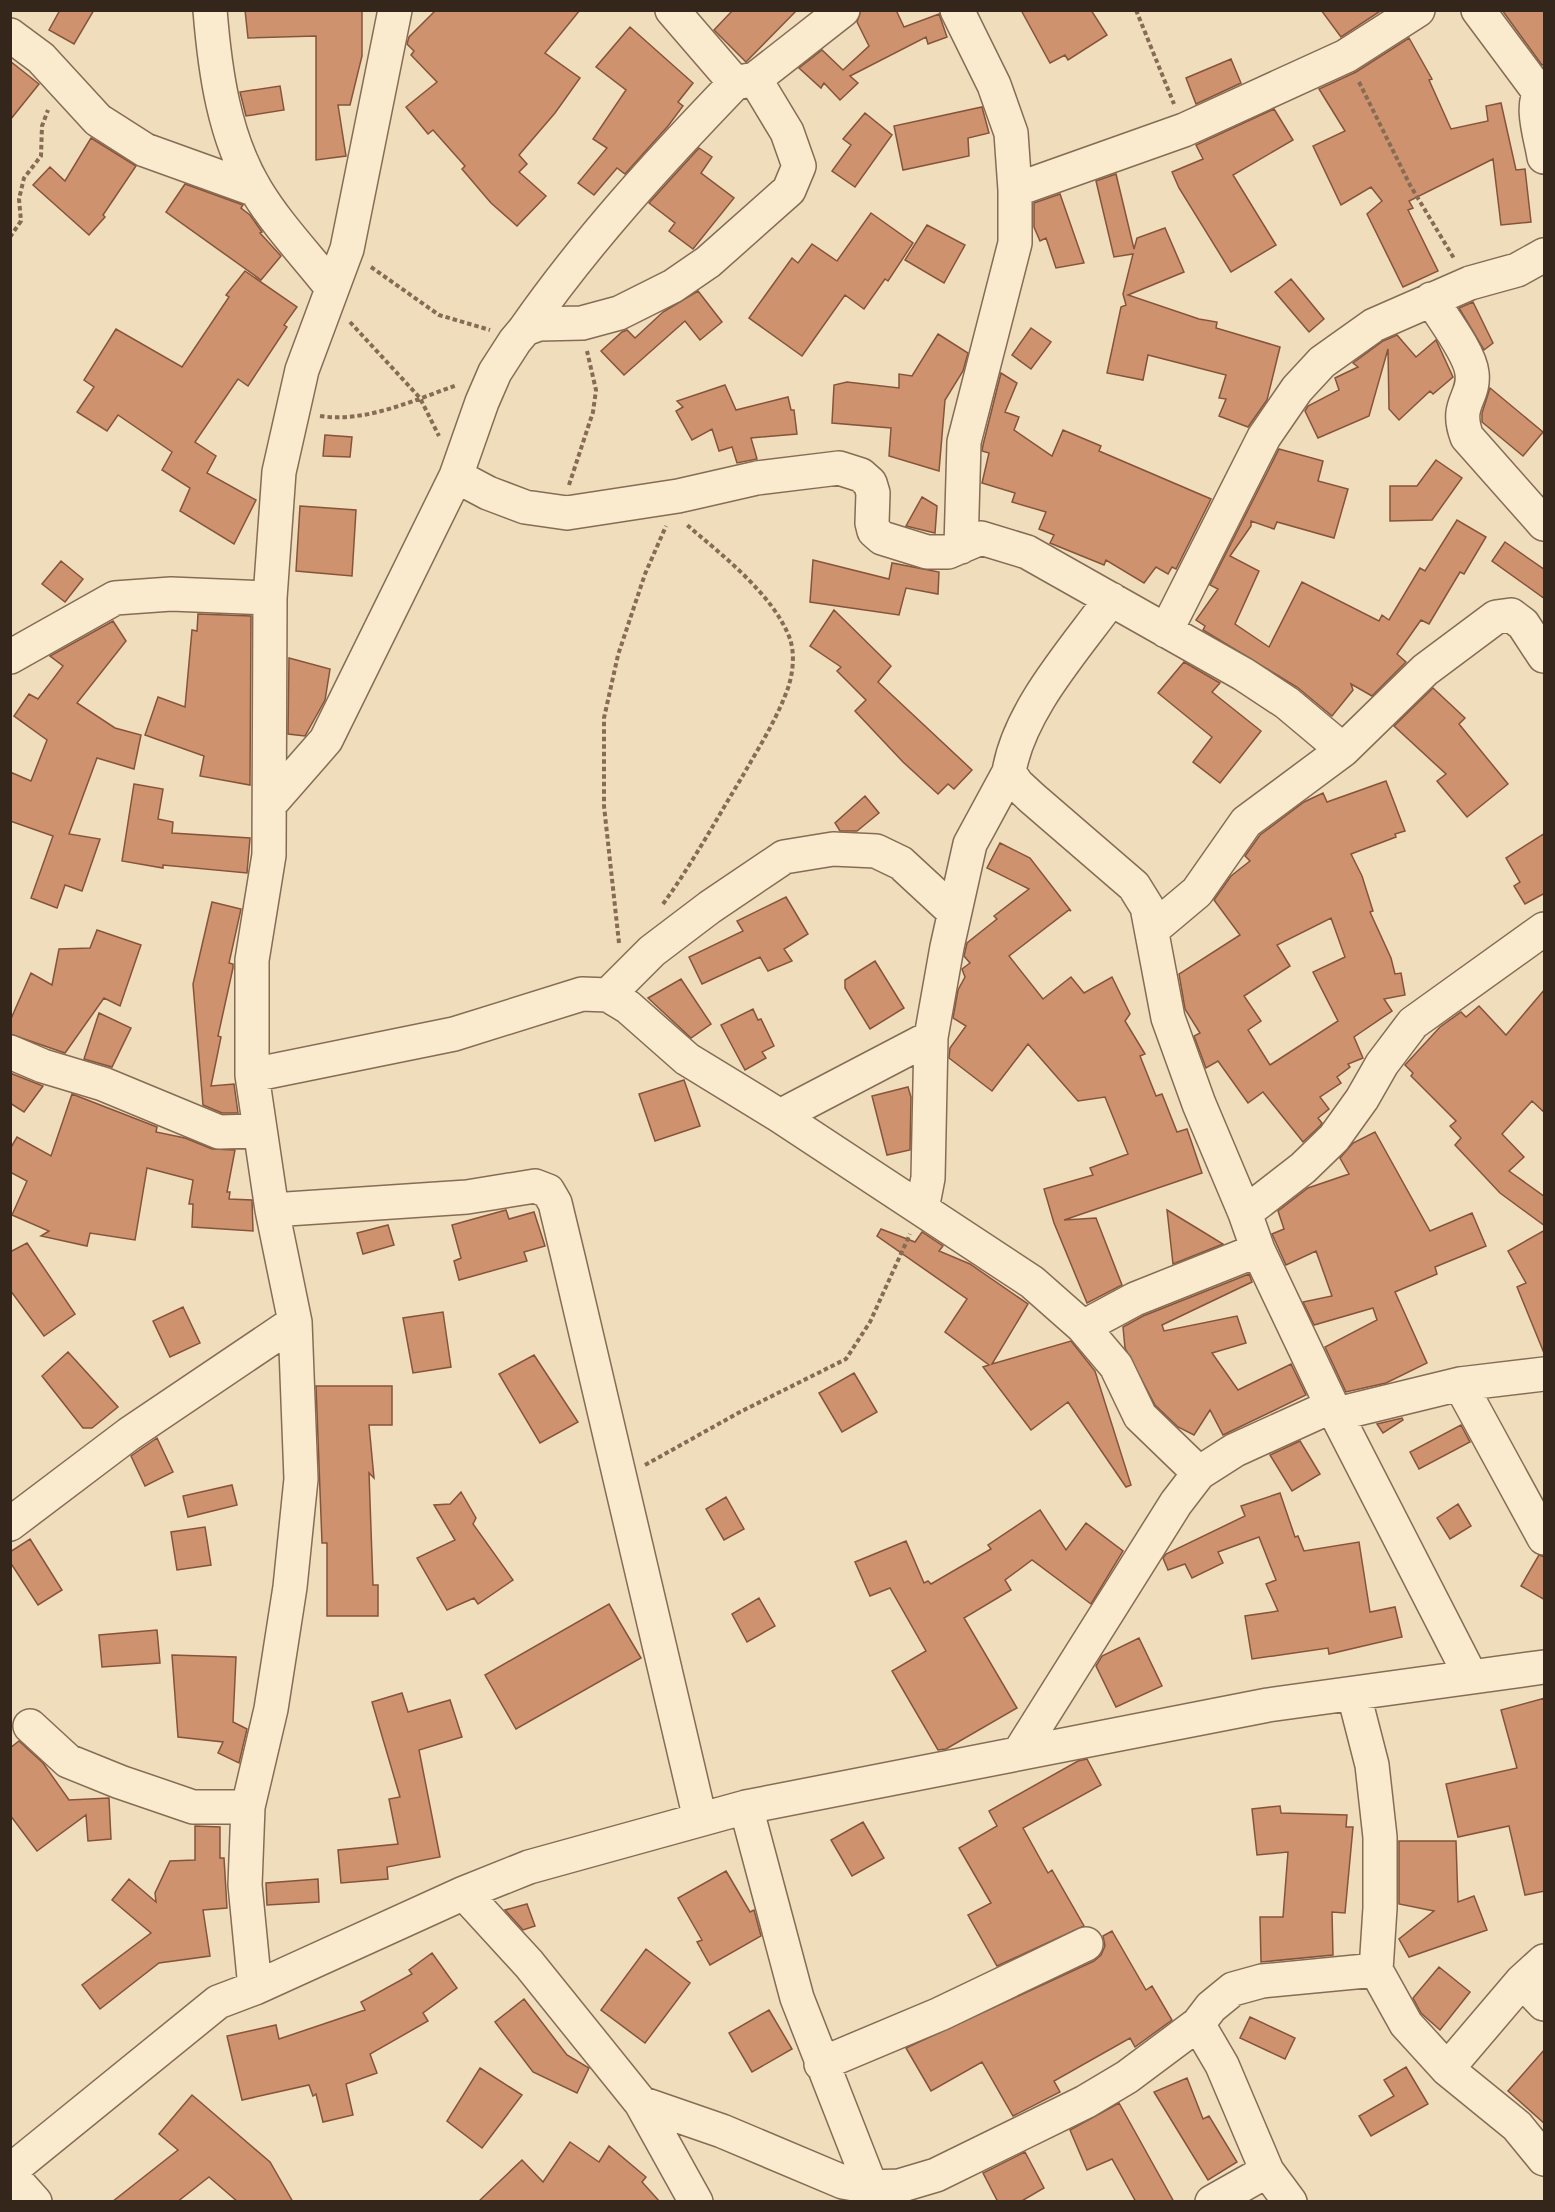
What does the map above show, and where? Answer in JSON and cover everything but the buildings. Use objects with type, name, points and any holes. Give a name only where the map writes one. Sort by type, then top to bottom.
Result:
[{"type":"street","points":[[210,10],[214,66],[232,136],[256,190],[330,294]]},
{"type":"street","points":[[255,1988],[246,1885],[248,1807],[278,1665],[290,1587],[301,1479],[295,1322],[259,1131],[252,1075],[252,960],[269,855],[271,803],[270,598],[279,472],[303,370],[347,249],[395,10]]},
{"type":"street","points":[[520,335],[539,324],[582,323],[619,313],[673,286],[708,262],[789,190],[799,166],[787,132],[745,81],[672,10]]},
{"type":"street","points":[[271,803],[326,740],[456,476],[495,372],[520,335],[573,262],[615,210],[745,81],[843,10]]},
{"type":"street","points":[[957,10],[994,85],[1011,133],[1016,243],[964,442],[961,547]]},
{"type":"street","points":[[1015,190],[1184,130],[1346,56],[1419,10]]},
{"type":"street","points":[[1478,10],[1542,89],[1537,110],[1545,157]]},
{"type":"street","points":[[10,35],[41,58],[98,120],[145,150],[256,190]]},
{"type":"street","points":[[1166,631],[1264,437],[1297,389],[1322,362],[1374,325],[1470,283],[1517,270],[1545,255]]},
{"type":"street","points":[[1431,299],[1467,358],[1472,373],[1461,421],[1467,437],[1542,516]]},
{"type":"street","points":[[456,476],[488,493],[525,507],[567,513],[675,504],[757,478],[839,468],[861,475],[870,483],[873,493],[872,523],[874,531],[882,538],[927,552],[948,552],[981,538],[1027,552],[1243,674],[1287,704],[1343,750]]},
{"type":"street","points":[[10,657],[115,598],[171,594],[270,598]]},
{"type":"street","points":[[922,1209],[928,1178],[931,1037],[954,912],[970,844],[1009,772],[1012,749],[1036,703],[1111,599]]},
{"type":"street","points":[[1153,929],[1197,892],[1246,822],[1343,750],[1425,670],[1496,617],[1511,615],[1523,624],[1545,656]]},
{"type":"street","points":[[1009,772],[1017,784],[1032,798],[1134,886],[1147,907],[1153,929],[1168,1018],[1199,1104],[1245,1212],[1258,1250],[1334,1410],[1470,1675]]},
{"type":"street","points":[[252,1075],[454,1034],[582,994],[616,987],[652,951],[784,857],[833,849],[876,851],[901,862],[954,912]]},
{"type":"street","points":[[1245,1212],[1303,1168],[1334,1138],[1413,1023],[1541,937]]},
{"type":"street","points":[[616,987],[628,1007],[687,1059],[780,1116],[1032,1282],[1083,1327],[1116,1366],[1135,1410],[1198,1473]]},
{"type":"street","points":[[780,1116],[931,1037]]},
{"type":"street","points":[[10,1052],[43,1066],[103,1084],[219,1132],[259,1131]]},
{"type":"street","points":[[273,1210],[467,1197],[535,1186],[548,1191],[555,1203],[700,1819]]},
{"type":"street","points":[[1083,1327],[1135,1299],[1258,1250]]},
{"type":"street","points":[[10,1524],[129,1434],[295,1322]]},
{"type":"street","points":[[1019,1753],[1176,1503],[1198,1473],[1235,1450],[1334,1410],[1460,1384],[1545,1374]]},
{"type":"street","points":[[1460,1384],[1545,1538]]},
{"type":"street","points":[[36,2202],[10,2173],[218,2002],[255,1988],[464,1893],[529,1867],[746,1806],[1268,1705],[1354,1695],[1470,1675],[1545,1667]]},
{"type":"street","points":[[1354,1695],[1372,1765],[1380,1837],[1380,1908],[1376,1970],[1406,2024],[1447,2069],[1517,2126],[1545,2159]]},
{"type":"street","points":[[30,1726],[68,1761],[120,1782],[193,1807],[248,1807]]},
{"type":"street","points":[[746,1806],[797,1998],[871,2187]]},
{"type":"street","points":[[464,1893],[529,1964],[641,2103],[696,2202]]},
{"type":"street","points":[[821,2064],[940,2014],[1086,1944]]},
{"type":"street","points":[[641,2103],[722,2131],[843,2182],[871,2187],[899,2186],[936,2175],[1085,2102],[1127,2077],[1198,2024],[1211,2007],[1233,1989],[1262,1981],[1376,1970]]},
{"type":"street","points":[[1447,2069],[1533,1971],[1545,2004]]},
{"type":"street","points":[[1198,2024],[1222,2065],[1267,2170],[1290,2202]]},
{"type":"street","points":[[1212,2202],[1267,2170]]},
{"type":"path","points":[[1136,10],[1184,130]]},
{"type":"path","points":[[1346,56],[1410,185],[1470,283]]},
{"type":"path","points":[[10,237],[21,221],[19,199],[24,178],[41,156],[42,126],[60,78]]},
{"type":"path","points":[[347,249],[440,315],[484,328],[520,335]]},
{"type":"path","points":[[330,294],[420,398],[456,476]]},
{"type":"path","points":[[567,513],[570,480],[593,412],[596,390],[582,323]]},
{"type":"path","points":[[293,412],[338,419],[370,414],[495,372]]},
{"type":"path","points":[[616,987],[604,806],[604,718],[618,655],[645,574],[675,504],[756,588],[782,623],[790,640],[793,661],[788,688],[759,747],[687,871],[661,906]]},
{"type":"path","points":[[620,1479],[740,1412],[846,1359],[870,1322],[922,1209]]}]
